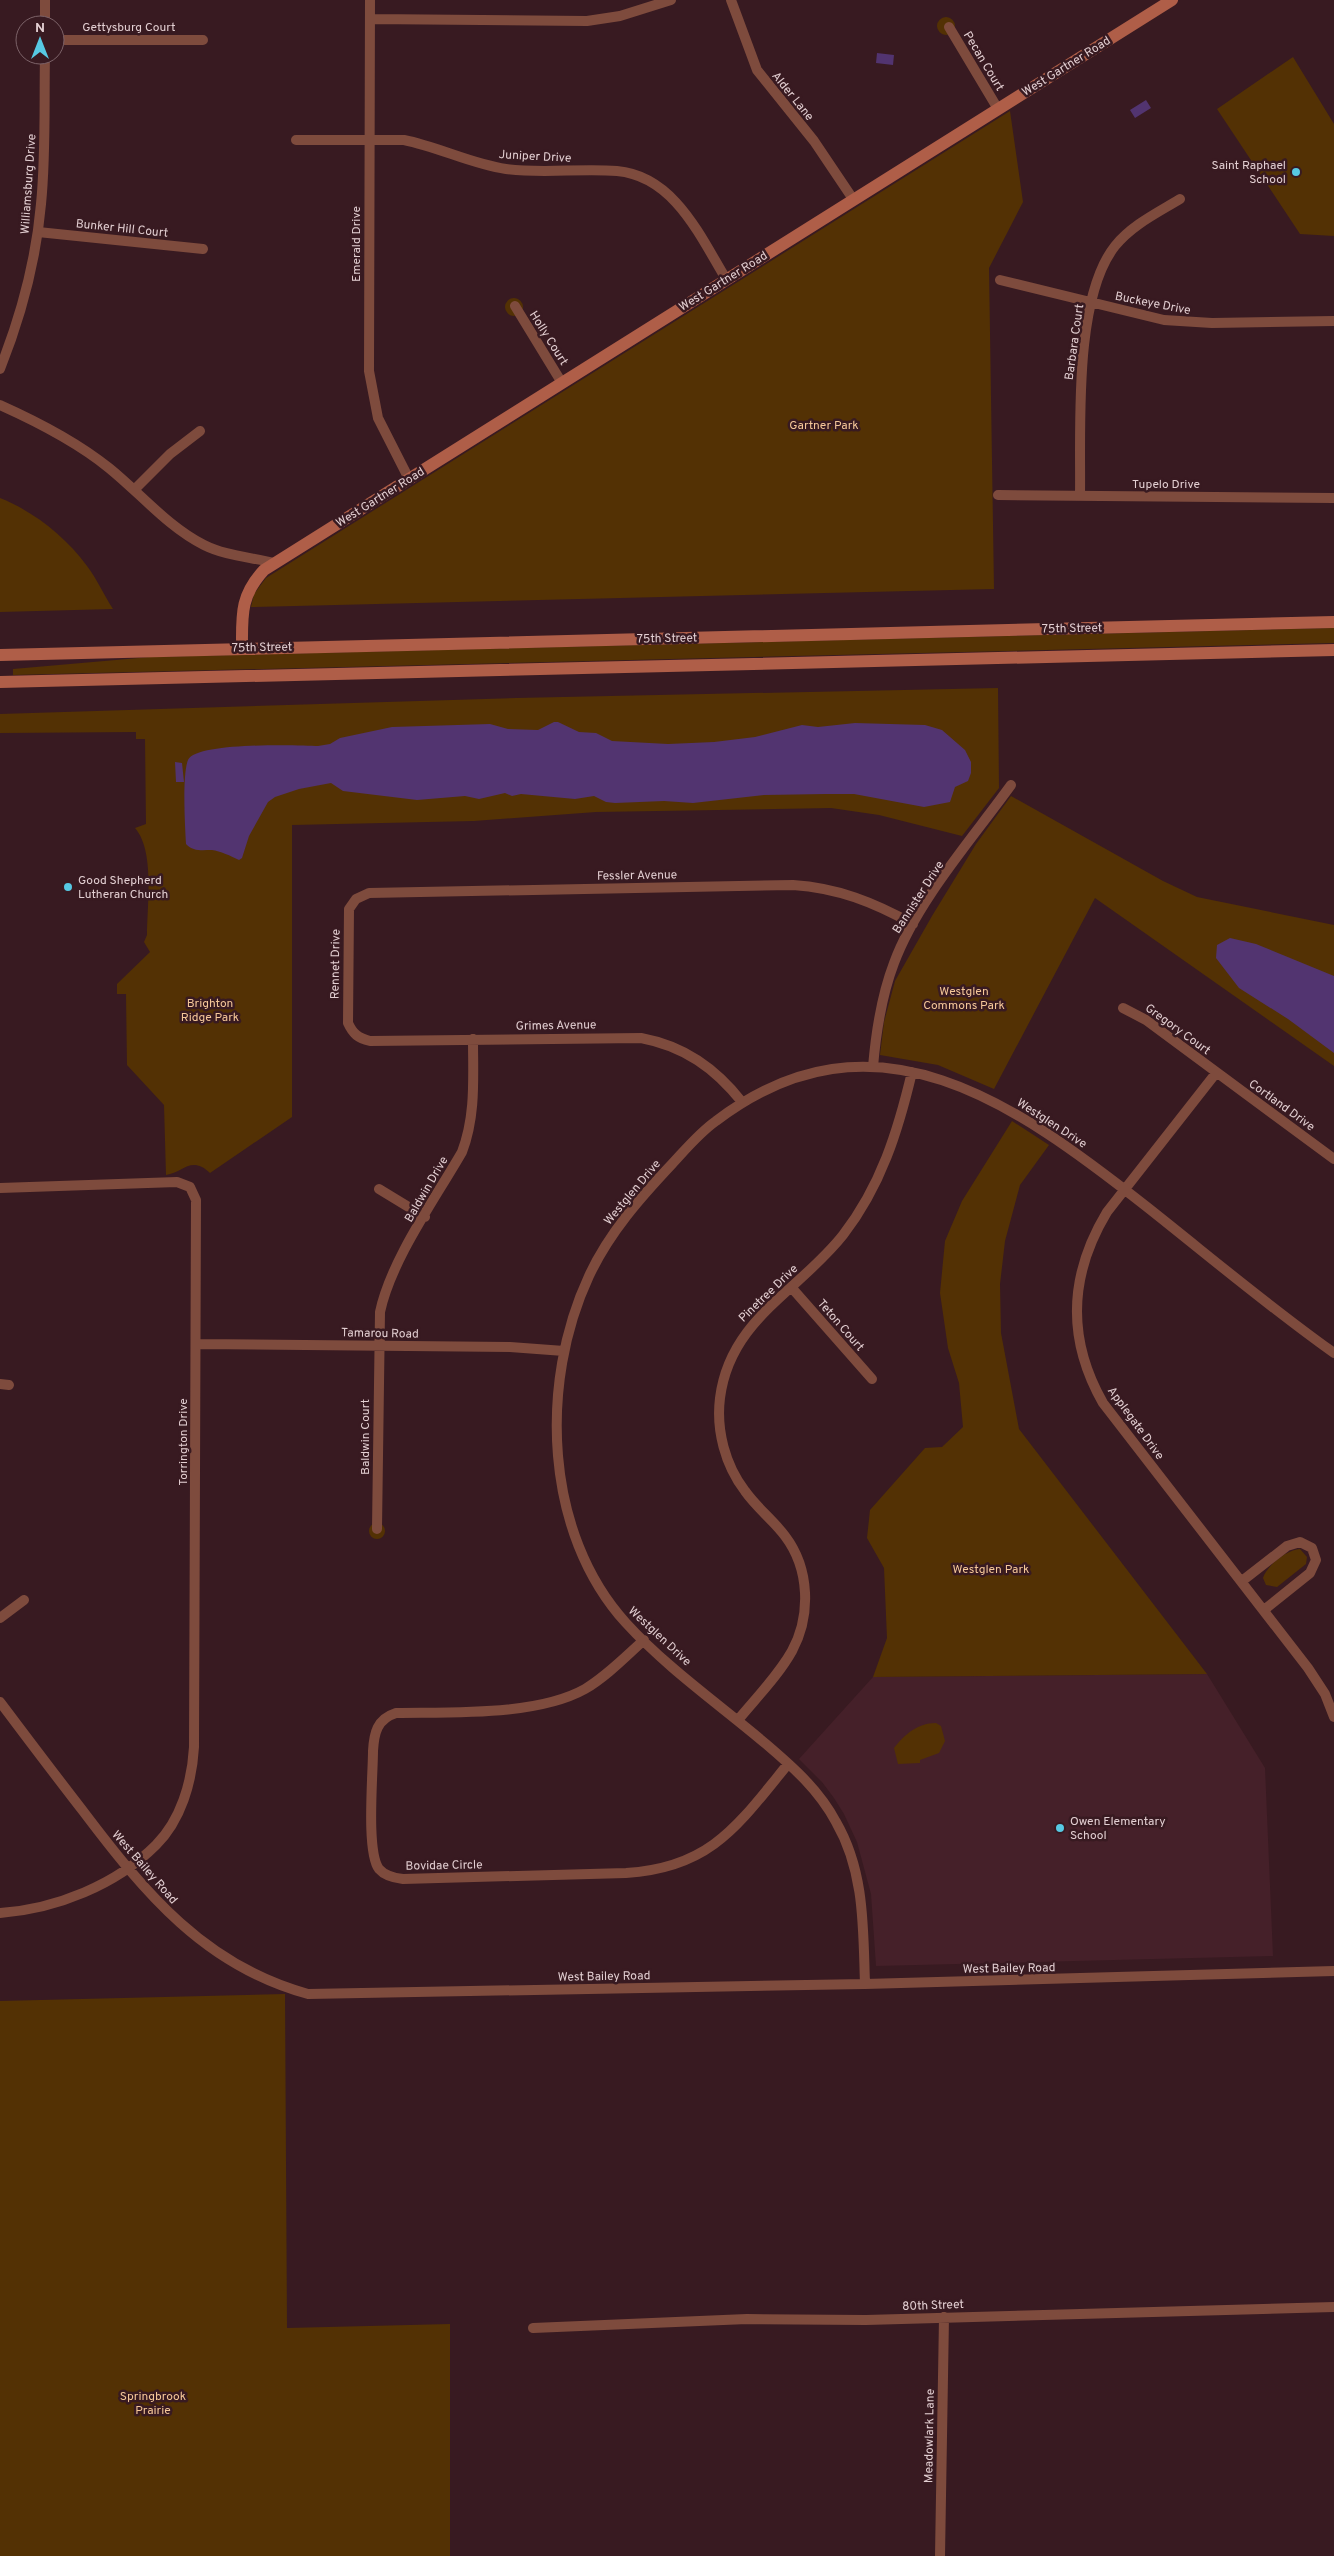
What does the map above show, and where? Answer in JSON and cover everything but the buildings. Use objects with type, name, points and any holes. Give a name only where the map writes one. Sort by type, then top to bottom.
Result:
[{"type":"main road","name":"West Gartner Road","points":[[242,648],[242,614],[246,595],[256,579],[274,563],[1171,0]]},
{"type":"main road","name":"75th Street","points":[[0,654],[1334,622]]},
{"type":"main road","points":[[0,682],[1334,650]]},
{"type":"street","points":[[45,0],[45,15]]},
{"type":"street","name":"Emerald Drive","points":[[370,0],[371,385],[378,418],[409,479]]},
{"type":"street","points":[[370,19],[587,21],[620,16],[671,0]]},
{"type":"street","name":"Alder Lane","points":[[731,0],[757,70],[814,141],[853,199]]},
{"type":"street","name":"Pecan Court","points":[[949,26],[998,109]]},
{"type":"street","name":"Gettysburg Court","points":[[65,40],[203,40]]},
{"type":"street","name":"Williamsburg Drive","points":[[0,369],[22,308],[38,232],[43,174],[45,65]]},
{"type":"street","name":"Juniper Drive","points":[[296,140],[404,140],[468,161],[507,169],[616,171],[640,177],[663,190],[676,201],[726,279]]},
{"type":"street","name":"Barbara Court","points":[[1080,496],[1081,383],[1085,338],[1101,272],[1115,246],[1133,229],[1180,200]]},
{"type":"street","name":"Bunker Hill Court","points":[[38,232],[203,249]]},
{"type":"street","name":"Buckeye Drive","points":[[1000,280],[1164,320],[1192,323],[1334,321]]},
{"type":"street","name":"Holly Court","points":[[515,306],[562,383]]},
{"type":"street","points":[[0,405],[36,421],[93,455],[164,517],[202,544],[226,554],[274,563]]},
{"type":"street","points":[[134,490],[170,454],[200,431]]},
{"type":"street","name":"Tupelo Drive","points":[[998,495],[1334,498]]},
{"type":"street","name":"Bannister Drive","points":[[872,1067],[877,1024],[884,992],[894,963],[913,924],[1011,785]]},
{"type":"street","name":"Fessler Avenue","points":[[356,899],[368,893],[793,885],[815,886],[849,894],[881,906],[913,924]]},
{"type":"street","name":"Rennet Drive","points":[[351,1031],[347,1015],[348,917],[349,910],[356,899]]},
{"type":"street","name":"Gregory Court","points":[[1123,1008],[1146,1020],[1216,1072]]},
{"type":"street","name":"Grimes Avenue","points":[[351,1031],[360,1039],[370,1041],[622,1036],[655,1040],[670,1045],[699,1060],[714,1071],[742,1102]]},
{"type":"street","name":"Baldwin Drive","points":[[378,1346],[380,1312],[384,1295],[396,1267],[462,1152],[467,1137],[472,1108],[473,1039]]},
{"type":"street","name":"Westglen Drive","points":[[865,1984],[862,1902],[852,1857],[835,1819],[819,1796],[788,1764],[628,1626],[596,1582],[583,1558],[568,1515],[560,1470],[558,1442],[559,1391],[564,1351],[571,1322],[590,1273],[625,1216],[693,1141],[714,1122],[742,1102],[764,1090],[799,1077],[846,1068],[872,1067],[912,1072],[956,1084],[1013,1111],[1061,1142],[1334,1353]]},
{"type":"street","name":"Pinetree Drive","points":[[738,1720],[791,1652],[804,1617],[806,1594],[802,1571],[795,1551],[745,1491],[734,1474],[721,1434],[720,1398],[724,1375],[737,1345],[760,1315],[824,1257],[843,1235],[875,1185],[898,1128],[912,1072]]},
{"type":"street","name":"Cortland Drive","points":[[1216,1072],[1334,1159]]},
{"type":"street","name":"Applegate Drive","points":[[1216,1072],[1124,1190],[1096,1231],[1081,1269],[1077,1298],[1077,1320],[1085,1363],[1096,1390],[1121,1428],[1242,1581],[1317,1681],[1334,1716]]},
{"type":"street","name":"Torrington Drive","points":[[0,1188],[177,1182],[190,1187],[196,1200],[193,1758],[187,1789],[176,1815],[155,1846],[127,1868],[95,1887],[56,1903],[38,1908],[0,1912]]},
{"type":"street","points":[[379,1189],[425,1217]]},
{"type":"street","name":"Teton Court","points":[[791,1288],[872,1379]]},
{"type":"street","name":"Tamarou Road","points":[[196,1344],[510,1347],[564,1351]]},
{"type":"street","name":"Baldwin Court","points":[[377,1529],[378,1346]]},
{"type":"street","points":[[1242,1581],[1287,1546],[1300,1542],[1312,1548],[1316,1560],[1310,1573],[1264,1610]]},
{"type":"street","points":[[0,1618],[24,1600]]},
{"type":"street","name":"Bovidae Circle","points":[[644,1640],[586,1688],[553,1702],[524,1708],[396,1712],[383,1719],[375,1730],[373,1751],[372,1851],[380,1870],[390,1876],[403,1879],[626,1873],[657,1870],[676,1865],[702,1853],[728,1834],[788,1764]]},
{"type":"street","name":"West Bailey Road","points":[[0,1702],[127,1868],[171,1916],[216,1952],[261,1978],[308,1994],[865,1984],[1334,1972]]},
{"type":"street","name":"80th Street","points":[[533,2328],[747,2319],[944,2317],[1334,2308]]},
{"type":"street","name":"Meadowlark Lane","points":[[940,2556],[944,2317]]},
{"type":"shaded area","points":[[877,53],[894,55],[893,65],[876,63]]},
{"type":"shaded area","points":[[1146,100],[1151,108],[1135,118],[1130,110]]},
{"type":"shaded area","points":[[554,722],[579,732],[596,733],[612,741],[668,744],[714,742],[755,737],[802,725],[818,727],[855,723],[925,725],[942,730],[965,750],[971,762],[971,773],[968,781],[955,787],[950,802],[924,807],[854,794],[764,795],[693,803],[664,801],[615,803],[606,802],[594,796],[575,799],[521,794],[512,796],[505,793],[479,799],[465,796],[417,800],[343,791],[331,783],[299,789],[275,797],[268,802],[249,836],[242,858],[239,860],[212,850],[195,849],[186,844],[184,801],[186,767],[188,760],[195,754],[227,747],[318,746],[330,744],[340,738],[392,727],[490,724],[508,729],[538,730]]},
{"type":"shaded area","points":[[175,762],[182,763],[184,782],[176,782]]},
{"type":"shaded area","points":[[1230,938],[1256,944],[1334,976],[1334,1053],[1288,1019],[1239,988],[1216,958],[1217,945]]},
{"type":"shaded area","name":"Owen Elementary School","points":[[1207,1674],[1265,1768],[1273,1956],[876,1966],[871,1894],[857,1842],[834,1798],[822,1782],[799,1759],[873,1677]]},
{"type":"green space","points":[[946,17],[952,20],[955,26],[952,32],[946,35],[940,32],[937,26],[940,20]]},
{"type":"green space","name":"Saint Raphael School","points":[[1293,57],[1334,124],[1334,236],[1300,234],[1217,109]]},
{"type":"green space","name":"Gartner Park","points":[[1010,111],[1023,202],[989,268],[994,589],[251,607],[254,594],[266,578]]},
{"type":"green space","points":[[514,298],[520,301],[523,307],[520,313],[514,316],[508,313],[505,307],[508,301]]},
{"type":"green space","points":[[0,498],[25,510],[59,535],[79,555],[91,571],[113,609],[0,612]]},
{"type":"green space","points":[[1334,628],[1334,643],[13,675],[13,669],[150,657]]},
{"type":"green space","name":"Brighton Ridge Park","points":[[998,688],[999,788],[962,836],[879,815],[831,808],[596,812],[474,821],[292,825],[292,1117],[210,1173],[198,1165],[192,1165],[166,1175],[164,1105],[127,1065],[126,994],[117,994],[117,984],[150,952],[144,942],[147,935],[148,864],[141,838],[135,828],[146,824],[145,739],[136,739],[136,732],[0,733],[0,714],[516,698]]},
{"type":"green space","name":"Westglen Commons Park","points":[[1011,796],[1163,881],[1197,897],[1334,925],[1334,1066],[1095,898],[994,1089],[938,1065],[880,1055],[884,1022],[895,981],[976,844]]},
{"type":"green space","name":"Westglen Park","points":[[1012,1121],[1049,1145],[1020,1185],[1005,1241],[1000,1284],[1001,1333],[1019,1429],[1207,1674],[873,1677],[887,1638],[884,1568],[867,1538],[870,1510],[925,1448],[942,1447],[963,1427],[959,1383],[948,1348],[940,1293],[945,1241],[962,1201]]},
{"type":"green space","points":[[377,1523],[385,1531],[377,1539],[369,1531]]},
{"type":"green space","points":[[1300,1549],[1307,1557],[1306,1564],[1277,1587],[1266,1585],[1263,1578],[1268,1568],[1284,1555]]},
{"type":"green space","points":[[936,1723],[941,1726],[945,1741],[939,1753],[920,1760],[920,1763],[898,1764],[894,1748],[898,1743],[918,1727]]},
{"type":"green space","name":"Springbrook Prairie","points":[[285,1994],[287,2328],[450,2324],[450,2556],[0,2556],[0,2001]]},
{"type":"place","name":"Saint Raphael School","points":[[1296,172]]},
{"type":"place","name":"Good Shepherd Lutheran Church","points":[[68,887]]},
{"type":"place","name":"Owen Elementary School","points":[[1060,1828]]}]
